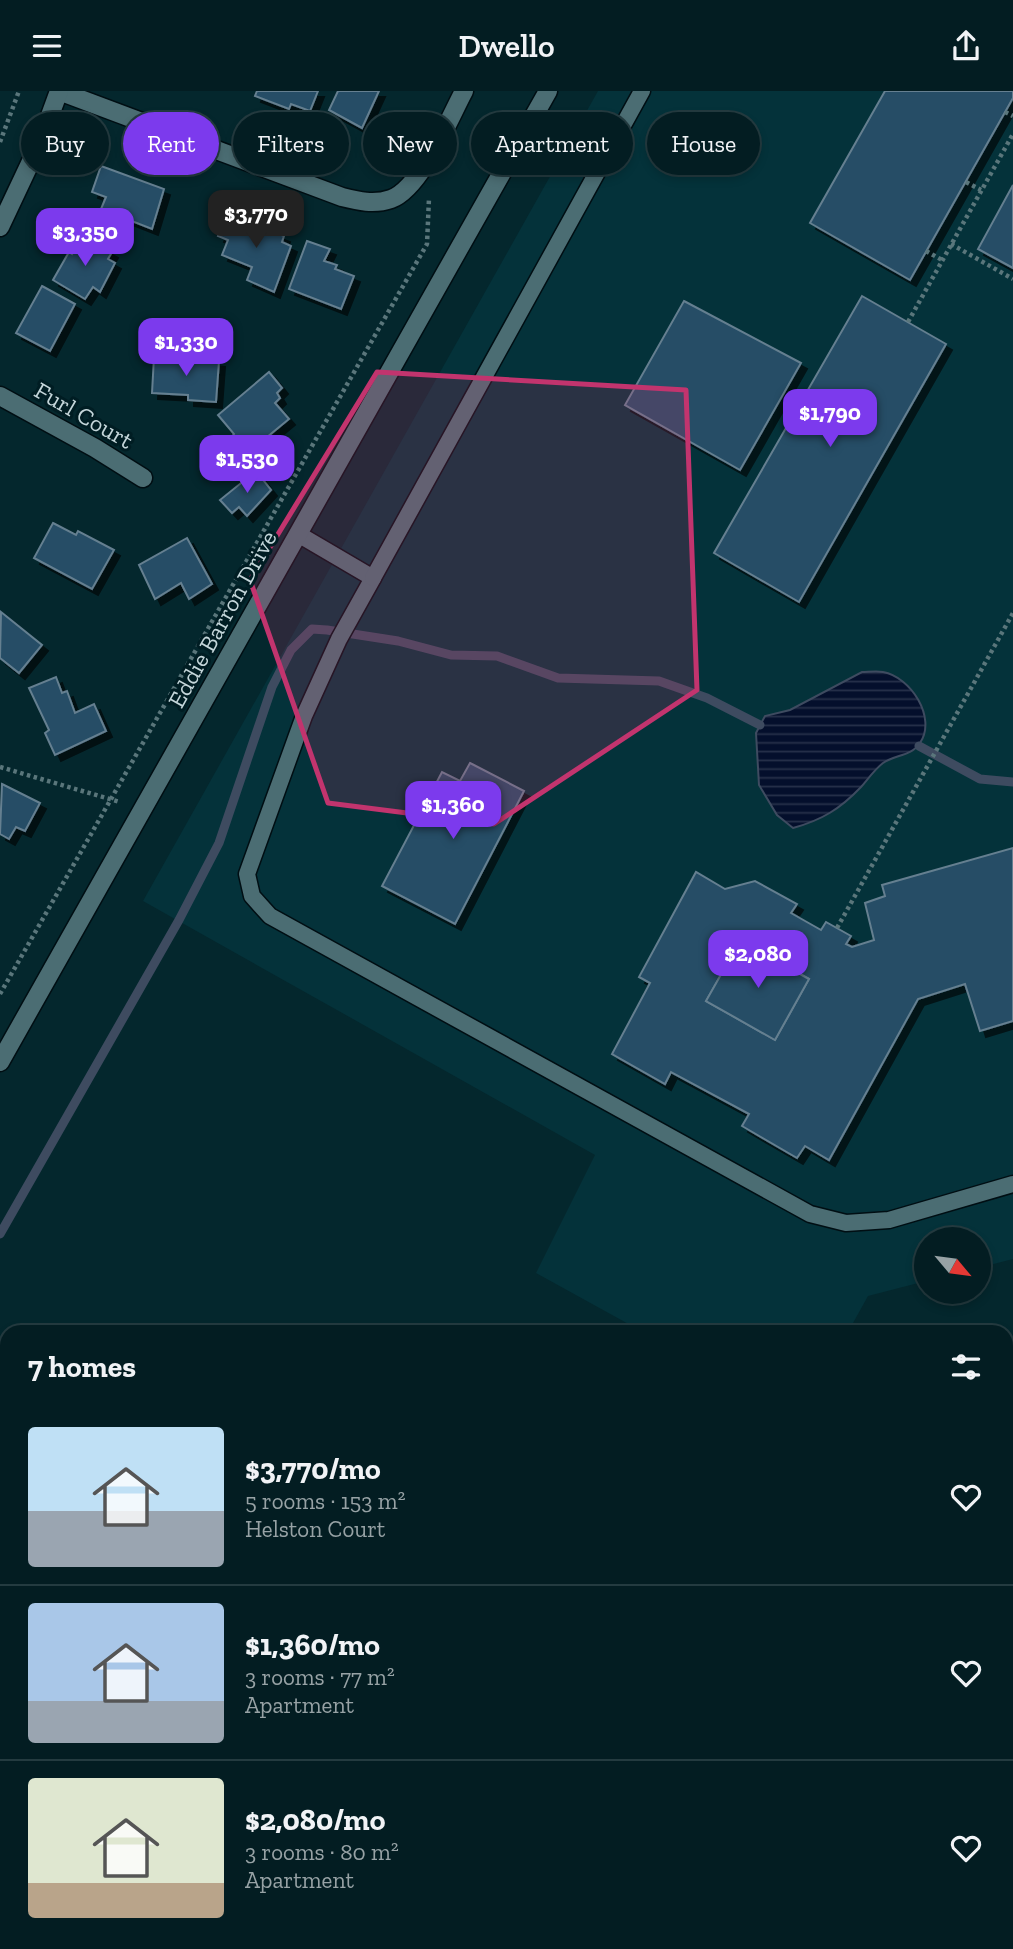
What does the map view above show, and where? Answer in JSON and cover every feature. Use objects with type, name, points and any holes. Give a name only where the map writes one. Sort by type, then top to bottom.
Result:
[{"type":"street","points":[[0,227],[41,140],[59,91],[342,198],[368,203],[392,199],[411,185],[464,91]]},
{"type":"street","name":"Eddie Barron Drive","points":[[0,1062],[548,91]]},
{"type":"street","name":"Furl Court","points":[[0,395],[143,478]]},
{"type":"lane","points":[[642,91],[342,632],[304,716],[247,874],[252,895],[270,916],[810,1214],[846,1223],[889,1220],[1013,1184]]},
{"type":"lane","points":[[298,534],[373,578]]},
{"type":"path","points":[[0,142],[19,91]]},
{"type":"path","points":[[1005,112],[1013,116]]},
{"type":"path","points":[[908,322],[1013,134]]},
{"type":"path","points":[[966,182],[981,190]]},
{"type":"path","points":[[0,994],[427,244],[429,194]]},
{"type":"path","points":[[951,244],[1013,279]]},
{"type":"path","points":[[926,251],[942,260]]},
{"type":"path","points":[[837,928],[1013,613]]},
{"type":"path","points":[[0,767],[143,809]]},
{"type":"highlighted area","points":[[377,372],[686,390],[697,690],[494,824],[328,803],[250,580]]},
{"type":"shaded area","points":[[598,91],[1013,91],[1013,1259],[991,1265],[991,1227],[914,1227],[914,1284],[868,1296],[852,1325],[630,1325],[536,1273],[595,1155],[143,901],[551,175],[633,175],[633,112],[586,112]]},
{"type":"shaded area","points":[[862,672],[893,675],[911,690],[923,711],[925,722],[920,743],[908,753],[883,763],[838,808],[793,828],[777,815],[759,785],[756,733],[765,716],[790,710]]},
{"type":"building","points":[[257,91],[318,91],[310,111],[291,104],[289,109],[255,96]]},
{"type":"building","points":[[338,91],[379,91],[369,112],[363,112],[362,128],[349,121],[349,112],[329,110]]},
{"type":"building","points":[[885,91],[1013,91],[1013,98],[910,280],[810,223]]},
{"type":"building","points":[[109,169],[164,189],[152,229],[101,209],[106,197],[92,192],[98,175],[109,175]]},
{"type":"building","points":[[1013,185],[1013,268],[978,249]]},
{"type":"building","points":[[227,214],[284,236],[282,242],[291,246],[274,292],[247,280],[252,267],[222,255],[228,240],[218,236]]},
{"type":"building","points":[[83,236],[112,252],[108,259],[115,263],[100,292],[93,287],[85,299],[53,280],[69,252],[72,254]]},
{"type":"building","points":[[307,241],[330,249],[324,261],[337,265],[335,269],[354,276],[341,309],[289,289]]},
{"type":"building","points":[[42,286],[75,304],[50,351],[16,333]]},
{"type":"building","points":[[862,296],[946,344],[799,602],[714,553]]},
{"type":"building","points":[[684,301],[801,363],[740,470],[625,405]]},
{"type":"building","points":[[154,357],[219,361],[216,402],[188,400],[188,395],[152,393]]},
{"type":"building","points":[[269,372],[282,388],[277,393],[280,398],[275,403],[289,419],[266,438],[280,457],[261,473],[230,439],[234,434],[218,415]]},
{"type":"building","points":[[256,471],[271,490],[247,516],[239,507],[232,513],[220,500]]},
{"type":"building","points":[[53,523],[76,535],[78,531],[114,550],[92,589],[34,558]]},
{"type":"building","points":[[187,538],[212,584],[189,599],[181,583],[155,599],[139,565]]},
{"type":"building","points":[[1,612],[42,645],[19,673],[0,658]]},
{"type":"building","points":[[56,677],[62,693],[67,691],[75,713],[94,704],[106,731],[55,755],[45,733],[49,730],[29,688]]},
{"type":"building","points":[[470,763],[524,791],[455,924],[382,886],[442,772],[460,781]]},
{"type":"building","points":[[2,784],[40,803],[25,831],[16,827],[9,839],[0,834]]},
{"type":"building","points":[[1013,848],[1013,1021],[980,1031],[965,984],[918,999],[829,1160],[805,1146],[797,1158],[742,1126],[749,1114],[671,1072],[665,1084],[612,1054],[650,983],[639,977],[696,872],[725,889],[755,881],[797,904],[791,913],[821,930],[826,922],[851,936],[846,944],[852,947],[874,940],[865,903],[885,896],[882,885]],"holes":[[[740,941],[809,979],[775,1040],[706,1001]]]},
{"type":"building","points":[[740,941],[809,979],[775,1040],[706,1001]]},
{"type":"waterway","points":[[0,1234],[179,920],[219,843],[272,687],[291,650],[312,629],[398,641],[451,655],[497,656],[558,678],[659,681],[707,698],[760,725]]},
{"type":"waterway","points":[[919,746],[980,779],[1013,782]]}]
